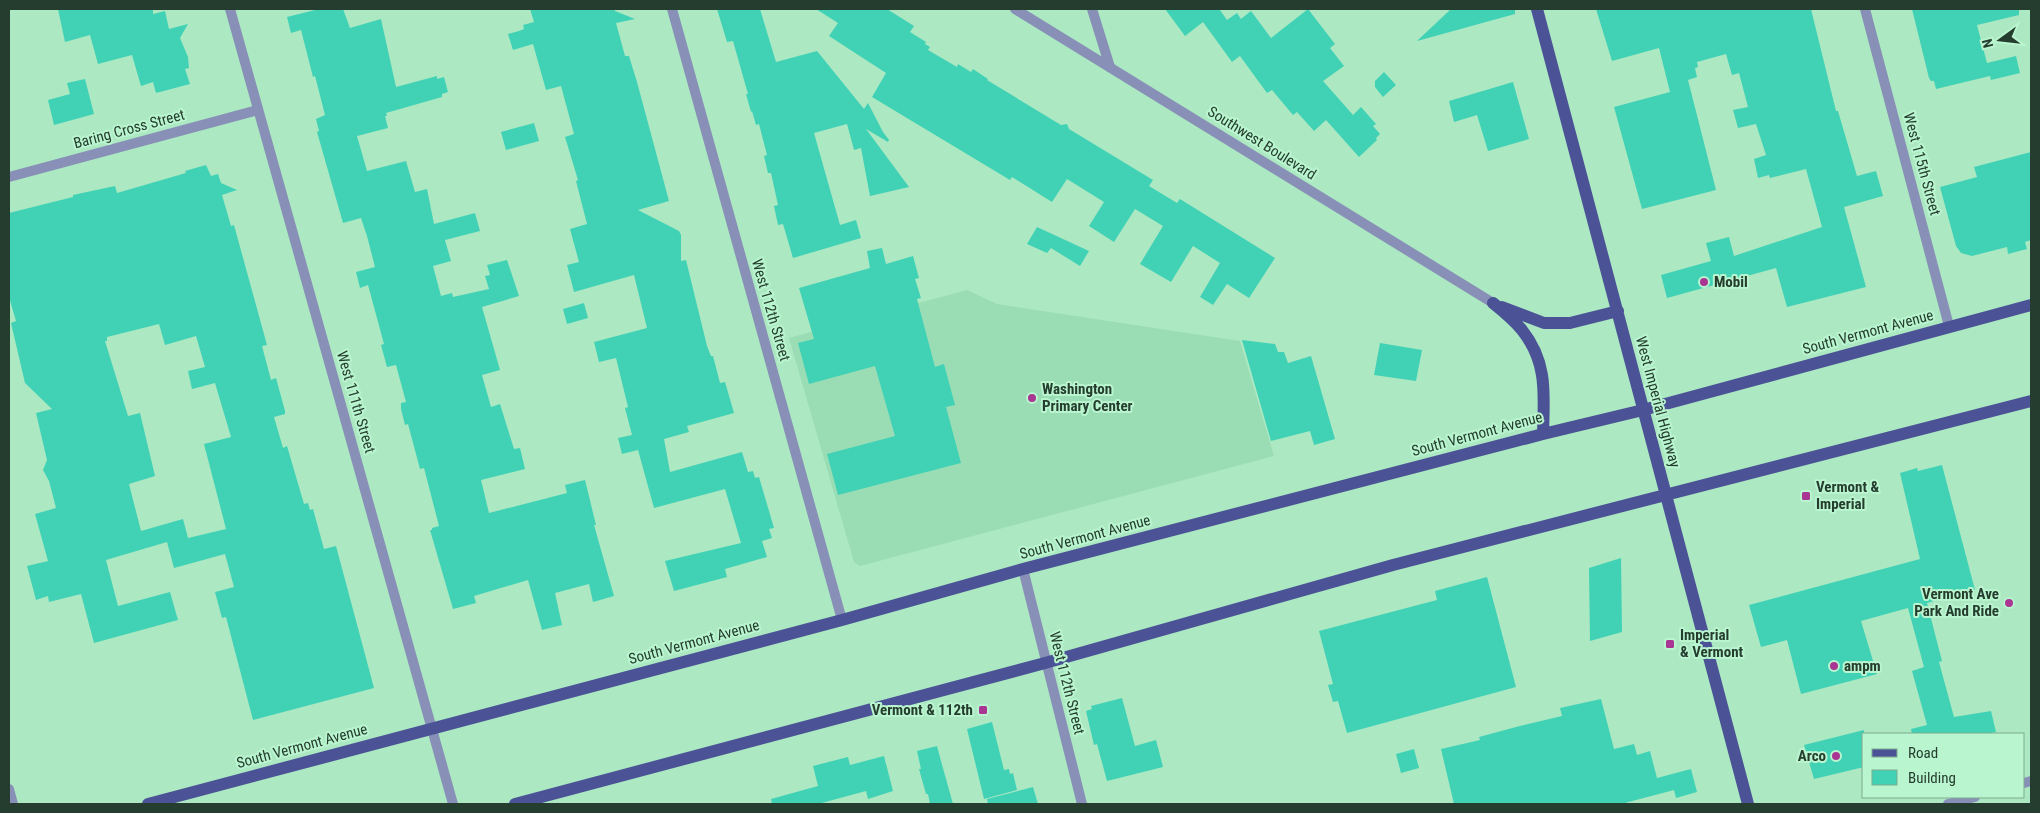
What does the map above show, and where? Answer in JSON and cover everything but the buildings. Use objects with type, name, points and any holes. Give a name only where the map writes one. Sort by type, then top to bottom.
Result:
[{"type":"main road","name":"West Imperial Highway","points":[[1537,9],[1748,804]]},
{"type":"main road","points":[[1493,303],[1544,323],[1570,322],[1618,311]]},
{"type":"main road","points":[[1493,303],[1521,329],[1541,364],[1544,382],[1544,434]]},
{"type":"main road","name":"South Vermont Avenue","points":[[148,804],[842,620],[1023,569],[1643,410],[2031,305]]},
{"type":"main road","points":[[515,804],[1045,663],[1393,565],[2031,401]]},
{"type":"street","name":"West 111th Street","points":[[230,9],[453,804]]},
{"type":"street","name":"West 112th Street","points":[[672,9],[842,620]]},
{"type":"street","name":"Southwest Boulevard","points":[[1015,9],[1493,303]]},
{"type":"street","points":[[1092,9],[1110,67]]},
{"type":"street","name":"West 115th Street","points":[[1865,9],[1949,326]]},
{"type":"street","name":"Baring Cross Street","points":[[9,177],[258,110]]},
{"type":"street","name":"West 112th Street","points":[[1023,569],[1045,663],[1082,804]]},
{"type":"street","points":[[9,789],[13,804]]},
{"type":"street","points":[[1948,804],[1971,798]]},
{"type":"shaded area","name":"Washington Primary Center","points":[[967,290],[997,304],[1240,341],[1274,456],[860,566],[854,562],[789,338]]},
{"type":"place","name":"Mobil","points":[[1704,282]]},
{"type":"place","name":"Washington Primary Center","points":[[1032,398]]},
{"type":"place","name":"Vermont & Imperial","points":[[1806,496]]},
{"type":"place","name":"Vermont Ave Park And Ride","points":[[2009,603]]},
{"type":"place","name":"Imperial & Vermont","points":[[1670,644]]},
{"type":"place","name":"ampm","points":[[1834,666]]},
{"type":"place","name":"Vermont & 112th","points":[[983,710]]},
{"type":"place","name":"Arco","points":[[1836,756]]}]
